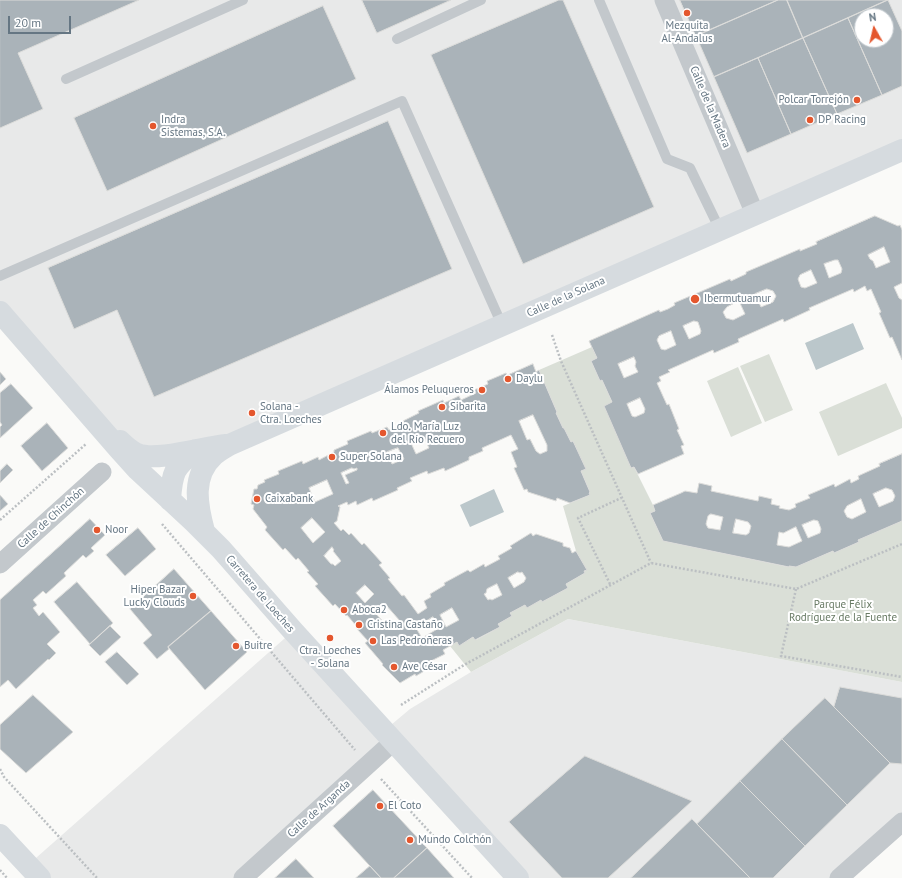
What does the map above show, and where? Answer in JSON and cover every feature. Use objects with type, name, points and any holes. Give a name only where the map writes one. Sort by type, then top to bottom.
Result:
[{"type":"street","name":"Calle de la Madera","points":[[664,0],[755,214]]},
{"type":"street","name":"Calle de la Solana","points":[[229,445],[755,214],[900,156]]},
{"type":"street","name":"Carretera de Loeches","points":[[0,312],[93,432],[138,470],[204,531],[518,878]]},
{"type":"street","points":[[93,432],[138,454],[150,456],[229,445]]},
{"type":"street","points":[[204,531],[197,491],[200,478],[204,466],[214,455],[229,445]]},
{"type":"street","points":[[170,500],[171,486],[177,467],[196,450]]},
{"type":"street","name":"Calle de Chinchón","points":[[0,564],[102,472]]},
{"type":"street","name":"Calle de Arganda","points":[[243,878],[394,741]]},
{"type":"street","points":[[839,878],[902,822]]},
{"type":"street","points":[[0,835],[40,878]]},
{"type":"lane","points":[[66,79],[243,0]]},
{"type":"lane","points":[[397,39],[481,0]]},
{"type":"lane","points":[[599,0],[667,159],[690,168],[720,230]]},
{"type":"lane","points":[[0,276],[402,101],[502,325]]},
{"type":"path","points":[[552,335],[621,498],[651,562]]},
{"type":"path","points":[[0,520],[93,432]]},
{"type":"path","points":[[610,584],[578,518],[621,498]]},
{"type":"path","points":[[401,705],[464,665],[651,562],[796,589],[902,544]]},
{"type":"path","points":[[198,568],[368,765],[472,878]]},
{"type":"path","points":[[796,589],[781,656],[902,677]]},
{"type":"path","points":[[0,769],[4,777],[97,878]]},
{"type":"path","points":[[0,870],[7,878]]},
{"type":"shaded area","points":[[0,0],[902,0],[902,150],[229,445],[138,454],[0,312]]},
{"type":"shaded area","points":[[853,323],[864,349],[816,370],[805,343]]},
{"type":"shaded area","points":[[494,489],[504,512],[470,527],[460,505]]},
{"type":"shaded area","points":[[568,619],[902,682],[902,822],[839,878],[518,878],[394,741],[243,878],[40,878],[28,865],[293,631],[385,730],[410,709],[471,672]]},
{"type":"green space","name":"Parque Félix Rodríguez de la Fuente","points":[[592,347],[597,358],[591,361],[612,402],[631,468],[634,467],[653,505],[655,511],[650,513],[663,541],[788,567],[796,567],[833,551],[834,553],[859,542],[858,540],[902,521],[902,682],[568,619],[471,672],[450,646],[457,642],[459,645],[473,637],[476,640],[500,627],[498,624],[512,616],[510,613],[525,605],[541,600],[542,602],[568,588],[566,584],[585,573],[584,571],[586,570],[576,551],[563,506],[590,495],[581,471],[585,469],[573,441],[571,442],[556,413],[557,412],[539,370]]},
{"type":"green space","points":[[769,354],[793,410],[765,422],[740,366]]},
{"type":"green space","points":[[738,367],[762,423],[731,437],[707,381]]},
{"type":"green space","points":[[886,383],[902,418],[902,428],[838,456],[819,412]]},
{"type":"building","points":[[0,0],[139,0],[18,53],[43,109],[0,128]]},
{"type":"building","points":[[362,0],[451,0],[377,33]]},
{"type":"building","points":[[559,0],[563,0],[654,207],[523,264],[431,55]]},
{"type":"building","points":[[680,0],[778,0],[696,36]]},
{"type":"building","points":[[778,0],[787,0],[803,38],[714,77],[696,36]]},
{"type":"building","points":[[787,0],[888,0],[870,8],[854,8],[854,15],[803,38]]},
{"type":"building","points":[[888,0],[892,8],[870,8]]},
{"type":"building","points":[[323,6],[356,79],[107,191],[74,118]]},
{"type":"building","points":[[894,13],[902,31],[902,86],[882,95],[861,48],[894,48]]},
{"type":"building","points":[[854,15],[854,32],[848,18]]},
{"type":"building","points":[[848,18],[854,32],[854,48],[861,48],[882,95],[837,114],[803,38]]},
{"type":"building","points":[[803,38],[837,114],[791,134],[758,58]]},
{"type":"building","points":[[758,58],[791,134],[747,153],[714,77]]},
{"type":"building","points":[[388,121],[452,269],[154,397],[117,310],[74,329],[48,268]]},
{"type":"building","points":[[875,216],[898,226],[900,225],[902,230],[902,283],[894,287],[899,298],[902,300],[902,360],[879,313],[881,312],[871,289],[867,291],[865,286],[854,292],[853,289],[809,308],[810,310],[784,322],[783,319],[738,339],[739,342],[714,353],[713,350],[668,370],[670,372],[659,377],[661,381],[657,383],[667,405],[669,404],[679,429],[677,430],[684,445],[681,446],[684,454],[638,474],[634,467],[631,468],[604,406],[612,402],[591,361],[597,358],[589,341],[659,310],[660,312],[668,309],[675,305],[674,303],[730,279],[731,281],[746,274],[746,272],[800,249],[800,251],[817,244],[816,242]],"holes":[[[884,247],[890,262],[876,268],[873,261],[868,255]],[[838,260],[842,269],[841,273],[829,278],[824,264]],[[811,270],[817,283],[805,288],[801,287],[798,279],[800,275]],[[767,289],[773,291],[776,296],[773,302],[761,307],[755,294]],[[739,301],[745,314],[733,320],[726,318],[723,312],[727,307]],[[694,321],[698,322],[701,331],[700,334],[689,339],[683,326]],[[671,331],[676,345],[665,350],[661,349],[657,340],[659,336]],[[634,357],[636,362],[635,366],[638,372],[624,378],[618,364]],[[640,398],[645,409],[644,413],[635,417],[632,416],[627,404]]]},
{"type":"building","points":[[533,364],[536,372],[539,370],[563,428],[571,442],[573,441],[586,469],[581,471],[590,495],[570,503],[557,498],[556,501],[528,492],[527,489],[524,490],[514,468],[517,467],[511,452],[518,449],[511,435],[482,448],[483,451],[469,457],[469,460],[445,471],[444,468],[428,474],[427,471],[410,478],[412,481],[397,488],[398,490],[373,501],[372,498],[357,505],[356,501],[348,505],[347,502],[338,506],[340,507],[337,521],[334,523],[341,531],[343,529],[349,535],[351,533],[362,545],[364,543],[382,563],[379,565],[390,578],[388,579],[402,596],[404,595],[418,614],[427,608],[424,601],[431,597],[430,594],[445,585],[444,583],[468,570],[470,572],[484,564],[485,567],[500,559],[498,556],[512,548],[510,546],[531,533],[533,536],[536,534],[563,543],[563,546],[570,548],[572,553],[576,551],[587,570],[584,571],[585,573],[566,584],[568,588],[542,602],[541,600],[527,608],[525,605],[510,613],[512,616],[498,624],[500,627],[475,640],[473,637],[459,646],[457,642],[443,650],[445,654],[431,661],[433,664],[425,669],[426,670],[416,676],[415,674],[400,683],[382,665],[383,664],[365,643],[368,641],[347,615],[346,616],[335,604],[333,606],[315,586],[318,584],[307,572],[309,571],[298,558],[296,560],[285,548],[283,550],[265,530],[267,527],[253,509],[254,505],[251,504],[254,489],[257,489],[258,485],[265,482],[264,480],[279,474],[278,471],[302,461],[303,464],[318,457],[319,460],[334,452],[334,450],[348,444],[347,441],[371,431],[372,433],[387,427],[389,430],[404,424],[403,421],[419,413],[418,411],[443,400],[444,403],[459,396],[461,400],[476,393],[474,390],[488,384],[487,381],[506,373],[507,375]],"holes":[[[533,415],[547,445],[547,451],[540,454],[536,451],[530,439],[527,440],[519,421]],[[424,437],[429,448],[416,454],[411,443]],[[398,448],[404,459],[392,464],[387,452]],[[352,468],[357,468],[357,470],[345,475],[349,483],[346,484],[341,473]],[[327,480],[333,494],[315,502],[309,488]],[[312,518],[325,532],[313,543],[301,528]],[[332,547],[334,550],[333,551],[341,561],[335,566],[331,564],[324,556]],[[518,572],[522,572],[526,578],[524,582],[514,588],[508,578]],[[497,584],[502,595],[492,600],[488,600],[484,594],[486,593],[487,589]],[[365,585],[374,594],[365,603],[356,593]],[[386,605],[400,621],[390,629],[376,614]],[[452,608],[459,620],[446,627],[440,615]],[[433,617],[439,628],[422,638],[416,628]]]},
{"type":"building","points":[[0,372],[6,379],[0,385]]},
{"type":"building","points":[[11,384],[33,408],[0,438],[0,427],[2,425],[0,422],[0,393]]},
{"type":"building","points":[[47,423],[68,448],[42,471],[21,446]]},
{"type":"building","points":[[902,454],[902,521],[858,540],[859,542],[834,553],[833,551],[796,567],[789,567],[663,541],[650,513],[655,511],[653,505],[685,491],[697,493],[699,483],[712,486],[711,491],[758,501],[759,496],[772,499],[771,504],[780,506],[779,508],[789,510],[796,507],[795,504],[810,498],[808,495],[834,484],[835,487],[850,479],[851,483],[859,479],[858,476],[880,466],[879,464]],"holes":[[[886,488],[892,490],[895,496],[893,501],[879,507],[873,494]],[[861,499],[866,512],[852,519],[847,517],[844,511],[847,506]],[[711,514],[723,517],[720,530],[708,528],[706,524],[708,516]],[[736,519],[748,522],[751,526],[749,533],[746,535],[733,533]],[[814,520],[818,521],[821,529],[820,533],[808,538],[802,525]],[[796,527],[802,541],[789,547],[777,545],[779,532],[783,533]]]},
{"type":"building","points":[[7,464],[13,470],[0,483],[0,471]]},
{"type":"building","points":[[0,495],[8,504],[0,511]]},
{"type":"building","points":[[90,519],[105,535],[91,548],[94,551],[86,558],[83,555],[64,573],[66,576],[46,594],[43,591],[33,600],[37,605],[33,608],[39,616],[43,612],[60,632],[47,644],[56,653],[16,689],[8,680],[0,687],[0,600]]},
{"type":"building","points":[[138,528],[156,549],[125,576],[106,555]]},
{"type":"building","points":[[174,569],[211,611],[168,647],[169,649],[157,659],[143,643],[152,635],[130,609]]},
{"type":"building","points":[[77,582],[113,623],[90,644],[54,602]]},
{"type":"building","points":[[211,611],[247,652],[205,690],[168,647]]},
{"type":"building","points":[[110,626],[121,637],[100,656],[89,645]]},
{"type":"building","points":[[117,652],[139,674],[127,685],[105,662]]},
{"type":"building","points":[[840,687],[902,698],[902,764],[890,763],[834,707]]},
{"type":"building","points":[[33,695],[73,732],[26,773],[0,749],[0,725]]},
{"type":"building","points":[[825,698],[890,763],[847,805],[782,739]]},
{"type":"building","points":[[782,739],[847,805],[805,846],[740,781]]},
{"type":"building","points":[[585,756],[692,801],[608,878],[562,878],[509,822]]},
{"type":"building","points":[[740,781],[805,846],[773,878],[750,878],[697,824]]},
{"type":"building","points":[[373,790],[427,848],[394,878],[381,878],[333,826]]},
{"type":"building","points":[[692,819],[750,878],[631,878]]},
{"type":"building","points":[[427,848],[454,878],[394,878]]},
{"type":"building","points":[[296,859],[314,878],[275,878]]},
{"type":"building","points":[[370,866],[381,878],[356,878]]},
{"type":"place","name":"Mezquita Al-Andalus","points":[[687,13]]},
{"type":"place","name":"Polcar Torrejón","points":[[857,100]]},
{"type":"place","name":"DP Racing","points":[[810,120]]},
{"type":"place","name":"Indra Sistemas, S.A.","points":[[153,126]]},
{"type":"place","name":"Ibermutuamur","points":[[695,299]]},
{"type":"place","name":"Daylu","points":[[508,379]]},
{"type":"place","name":"Álamos Peluqueros","points":[[482,390]]},
{"type":"place","name":"Sibarita","points":[[442,407]]},
{"type":"place","name":"Solana - Ctra. Loeches","points":[[252,413]]},
{"type":"place","name":"Ldo. María Luz del Río Recuero","points":[[383,433]]},
{"type":"place","name":"Super Solana","points":[[332,457]]},
{"type":"place","name":"Caixabank","points":[[257,499]]},
{"type":"place","name":"Noor","points":[[97,530]]},
{"type":"place","name":"Hiper Bazar Lucky Clouds","points":[[193,596]]},
{"type":"place","name":"Aboca2","points":[[344,610]]},
{"type":"place","name":"Cristina Castaño","points":[[359,625]]},
{"type":"place","name":"Ctra. Loeches - Solana","points":[[330,638]]},
{"type":"place","name":"Las Pedroñeras","points":[[373,641]]},
{"type":"place","name":"Buitre","points":[[236,646]]},
{"type":"place","name":"Ave César","points":[[394,667]]},
{"type":"place","name":"El Coto","points":[[380,806]]},
{"type":"place","name":"Mundo Colchón","points":[[410,840]]}]
